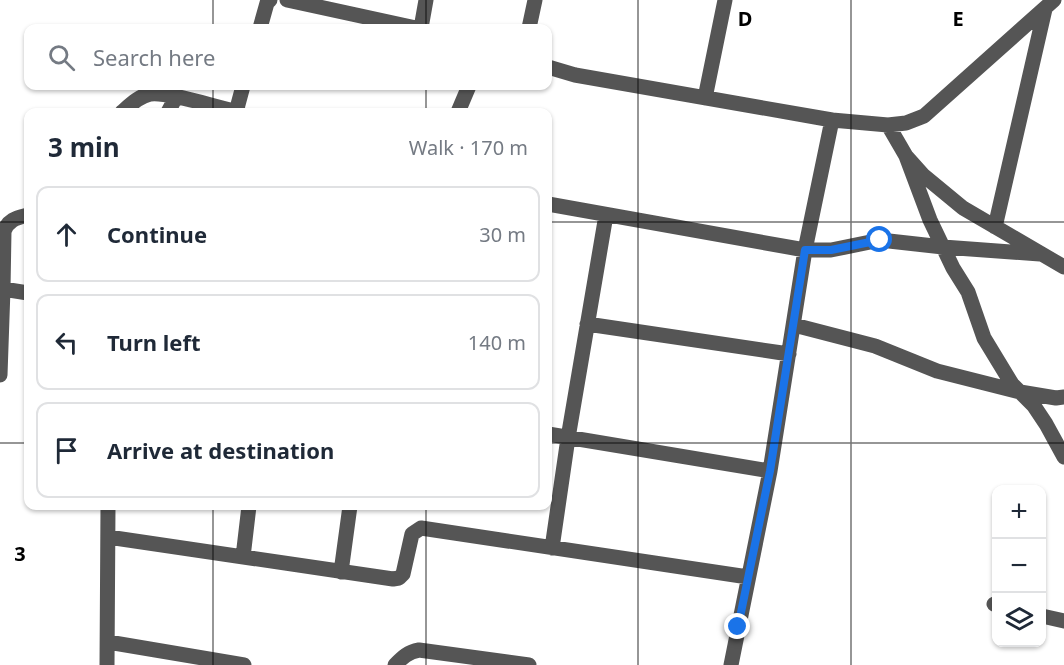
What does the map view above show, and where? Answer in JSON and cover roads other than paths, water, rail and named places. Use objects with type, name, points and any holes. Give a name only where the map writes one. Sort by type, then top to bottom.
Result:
[{"type":"street","points":[[261,24],[270,0]]},
{"type":"street","points":[[287,0],[398,24]]},
{"type":"street","points":[[422,24],[426,0]]},
{"type":"street","points":[[530,24],[535,0]]},
{"type":"street","points":[[705,98],[725,0]]},
{"type":"street","points":[[552,68],[575,75],[832,120],[906,123],[924,116],[1047,3]]},
{"type":"street","points":[[995,227],[1047,3]]},
{"type":"street","points":[[239,108],[242,90]]},
{"type":"street","points":[[460,108],[468,90]]},
{"type":"street","points":[[126,108],[148,94],[161,94],[221,108]]},
{"type":"street","points":[[170,108],[176,97]]},
{"type":"street","points":[[731,665],[770,471],[805,250],[832,120]]},
{"type":"street","points":[[888,124],[906,156],[930,220],[968,292],[984,338],[1012,384],[1046,424],[1063,450]]},
{"type":"street","points":[[906,156],[923,175],[955,201],[1064,267]]},
{"type":"street","points":[[552,205],[805,250],[831,250],[880,240],[1040,254]]},
{"type":"street","points":[[552,548],[568,438],[606,215]]},
{"type":"street","points":[[0,375],[4,231],[13,219],[24,216]]},
{"type":"street","points":[[3,289],[24,292]]},
{"type":"street","points":[[587,324],[789,354]]},
{"type":"street","points":[[794,325],[875,346],[937,371],[1020,392],[1056,398],[1064,397]]},
{"type":"street","points":[[552,435],[770,471]]},
{"type":"street","points":[[107,665],[108,510]]},
{"type":"street","points":[[243,557],[249,510]]},
{"type":"street","points":[[341,572],[349,510]]},
{"type":"street","points":[[108,537],[341,572],[399,578],[403,574],[412,534],[422,528],[748,578]]},
{"type":"street","points":[[1046,617],[1064,621]]},
{"type":"street","points":[[108,642],[244,665]]},
{"type":"street","points":[[395,665],[404,656],[419,650],[529,665]]}]
